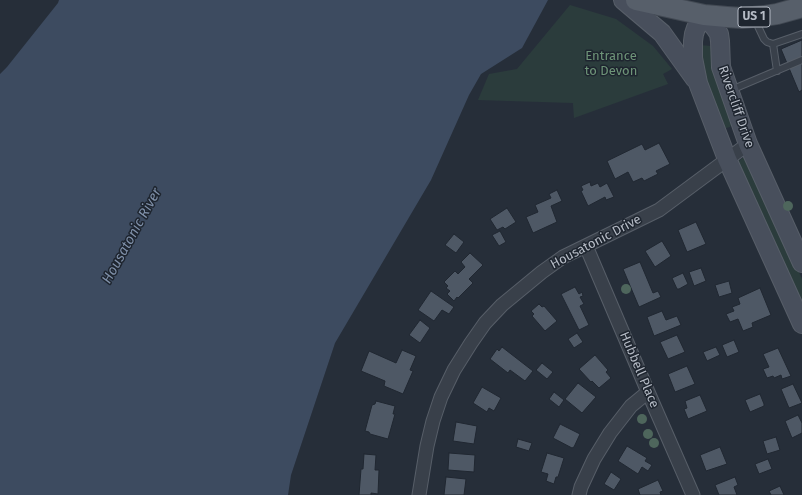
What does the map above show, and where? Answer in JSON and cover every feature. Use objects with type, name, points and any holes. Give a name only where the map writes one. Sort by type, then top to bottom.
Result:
[{"type":"main road","name":"US 1","points":[[636,0],[704,16],[727,17],[754,17],[778,14],[802,7]]},
{"type":"street","name":"Rivercliff Drive","points":[[623,0],[662,33],[698,83]]},
{"type":"street","name":"Rivercliff Drive","points":[[802,263],[748,144],[720,67],[719,34],[704,16],[696,28],[693,41],[693,58],[698,83],[727,159],[802,324]]},
{"type":"street","name":"Housatonic Drive","points":[[419,495],[427,446],[441,397],[454,370],[485,323],[507,300],[542,272],[563,258],[659,210],[748,144]]},
{"type":"street","name":"Hubbell Place","points":[[586,246],[693,495]]},
{"type":"street","points":[[579,495],[581,487],[594,459],[610,433],[630,406],[648,392]]},
{"type":"lane","points":[[754,17],[764,39],[767,42],[773,44],[802,34]]},
{"type":"lane","points":[[773,44],[777,71]]},
{"type":"lane","points":[[729,91],[802,60]]},
{"type":"green space","name":"Entrance to Devon","points":[[570,5],[616,19],[653,46],[672,69],[663,74],[668,84],[574,118],[573,103],[478,100],[489,74],[517,69]]},
{"type":"green space","points":[[699,45],[711,46],[711,61],[716,81],[732,123],[730,127],[726,128],[722,126],[707,89]]},
{"type":"green space","points":[[743,158],[751,161],[802,279],[802,308],[737,163]]},
{"type":"water","name":"Housatonic River","points":[[59,0],[548,0],[522,48],[481,74],[469,95],[431,180],[335,343],[291,475],[288,495],[0,495],[0,74]]},
{"type":"building","points":[[802,40],[802,90],[799,92],[781,49]]},
{"type":"building","points":[[659,143],[670,164],[656,171],[658,174],[644,181],[642,178],[633,182],[628,172],[615,179],[607,161],[642,144],[645,150]]},
{"type":"building","points":[[590,182],[591,186],[598,183],[600,187],[607,183],[614,197],[606,200],[605,197],[588,206],[581,191],[583,190],[581,186]]},
{"type":"building","points":[[557,190],[562,201],[551,206],[557,222],[533,233],[526,217],[538,212],[535,205],[551,198],[549,194]]},
{"type":"building","points":[[507,208],[516,222],[505,229],[503,227],[497,230],[490,219]]},
{"type":"building","points":[[696,222],[706,244],[687,252],[678,230]]},
{"type":"building","points":[[500,231],[506,242],[499,246],[492,235]]},
{"type":"building","points":[[454,234],[464,242],[456,253],[445,245]]},
{"type":"building","points":[[662,241],[671,256],[655,267],[645,251]]},
{"type":"building","points":[[470,253],[483,265],[469,279],[473,283],[454,301],[447,294],[450,291],[446,288],[448,286],[444,282],[455,271],[458,274],[465,267],[461,262]]},
{"type":"building","points":[[640,262],[653,293],[658,291],[661,297],[639,307],[623,269]]},
{"type":"building","points":[[701,268],[706,281],[694,286],[689,272]]},
{"type":"building","points":[[683,273],[688,284],[677,289],[672,278]]},
{"type":"building","points":[[729,281],[732,293],[719,297],[715,285]]},
{"type":"building","points":[[575,287],[579,294],[582,292],[583,296],[580,297],[584,304],[580,306],[589,325],[579,330],[561,294]]},
{"type":"building","points":[[760,288],[771,315],[752,323],[753,327],[743,331],[738,319],[730,322],[726,314],[734,311],[732,307],[740,304],[738,298]]},
{"type":"building","points":[[431,291],[454,307],[449,314],[442,310],[434,321],[418,310]]},
{"type":"building","points":[[539,304],[542,307],[544,306],[557,321],[545,331],[532,316],[534,314],[531,311]]},
{"type":"building","points":[[662,311],[666,320],[677,316],[681,325],[654,336],[647,317]]},
{"type":"building","points":[[420,320],[430,328],[420,343],[409,335]]},
{"type":"building","points":[[577,333],[583,342],[574,348],[568,339]]},
{"type":"building","points":[[677,335],[685,352],[668,359],[660,342]]},
{"type":"building","points":[[734,340],[739,352],[727,357],[722,345]]},
{"type":"building","points":[[502,347],[533,371],[525,381],[510,370],[508,373],[490,359],[497,349],[499,351]]},
{"type":"building","points":[[716,347],[720,355],[707,361],[703,352]]},
{"type":"building","points":[[778,348],[791,376],[782,379],[781,375],[774,378],[773,376],[767,378],[763,369],[769,367],[763,354]]},
{"type":"building","points":[[402,350],[416,356],[410,370],[413,371],[403,394],[384,386],[385,381],[361,371],[369,351],[396,363]]},
{"type":"building","points":[[595,355],[608,370],[606,372],[611,378],[599,388],[579,369]]},
{"type":"building","points":[[542,363],[553,372],[547,379],[536,370]]},
{"type":"building","points":[[687,366],[695,384],[675,392],[668,374]]},
{"type":"building","points":[[578,383],[596,397],[582,413],[565,399]]},
{"type":"building","points":[[793,384],[802,403],[789,408],[781,389]]},
{"type":"building","points":[[482,387],[501,398],[494,411],[489,408],[487,412],[473,403]]},
{"type":"building","points":[[554,392],[564,400],[559,407],[549,399]]},
{"type":"building","points":[[760,394],[764,406],[750,412],[745,400]]},
{"type":"building","points":[[700,395],[707,411],[688,419],[684,409],[687,408],[685,401]]},
{"type":"building","points":[[376,401],[395,406],[393,414],[395,414],[388,439],[365,431],[372,405],[375,404]]},
{"type":"building","points":[[798,415],[802,423],[802,433],[792,438],[785,421]]},
{"type":"building","points":[[456,422],[477,426],[474,444],[453,441]]},
{"type":"building","points":[[560,424],[580,434],[574,447],[572,448],[553,438]]},
{"type":"building","points":[[776,437],[780,450],[767,454],[763,441]]},
{"type":"building","points":[[518,439],[532,443],[529,451],[516,447]]},
{"type":"building","points":[[627,446],[647,458],[645,461],[652,465],[648,471],[642,467],[638,474],[618,461]]},
{"type":"building","points":[[720,447],[727,464],[706,471],[700,455]]},
{"type":"building","points":[[449,453],[475,455],[474,472],[448,470]]},
{"type":"building","points":[[547,453],[564,458],[558,477],[556,477],[554,484],[546,481],[548,474],[541,472]]},
{"type":"building","points":[[364,454],[376,455],[375,470],[379,470],[378,494],[371,493],[371,495],[359,495]]},
{"type":"building","points":[[768,459],[772,469],[759,474],[755,464]]},
{"type":"building","points":[[611,472],[621,479],[614,490],[604,484]]},
{"type":"building","points":[[446,477],[466,479],[464,495],[444,495]]},
{"type":"building","points":[[735,477],[738,485],[734,487],[737,495],[719,495],[715,485]]},
{"type":"building","points":[[658,480],[663,491],[660,492],[661,495],[640,495],[638,489]]},
{"type":"building","points":[[780,486],[784,495],[771,495],[769,491]]}]
